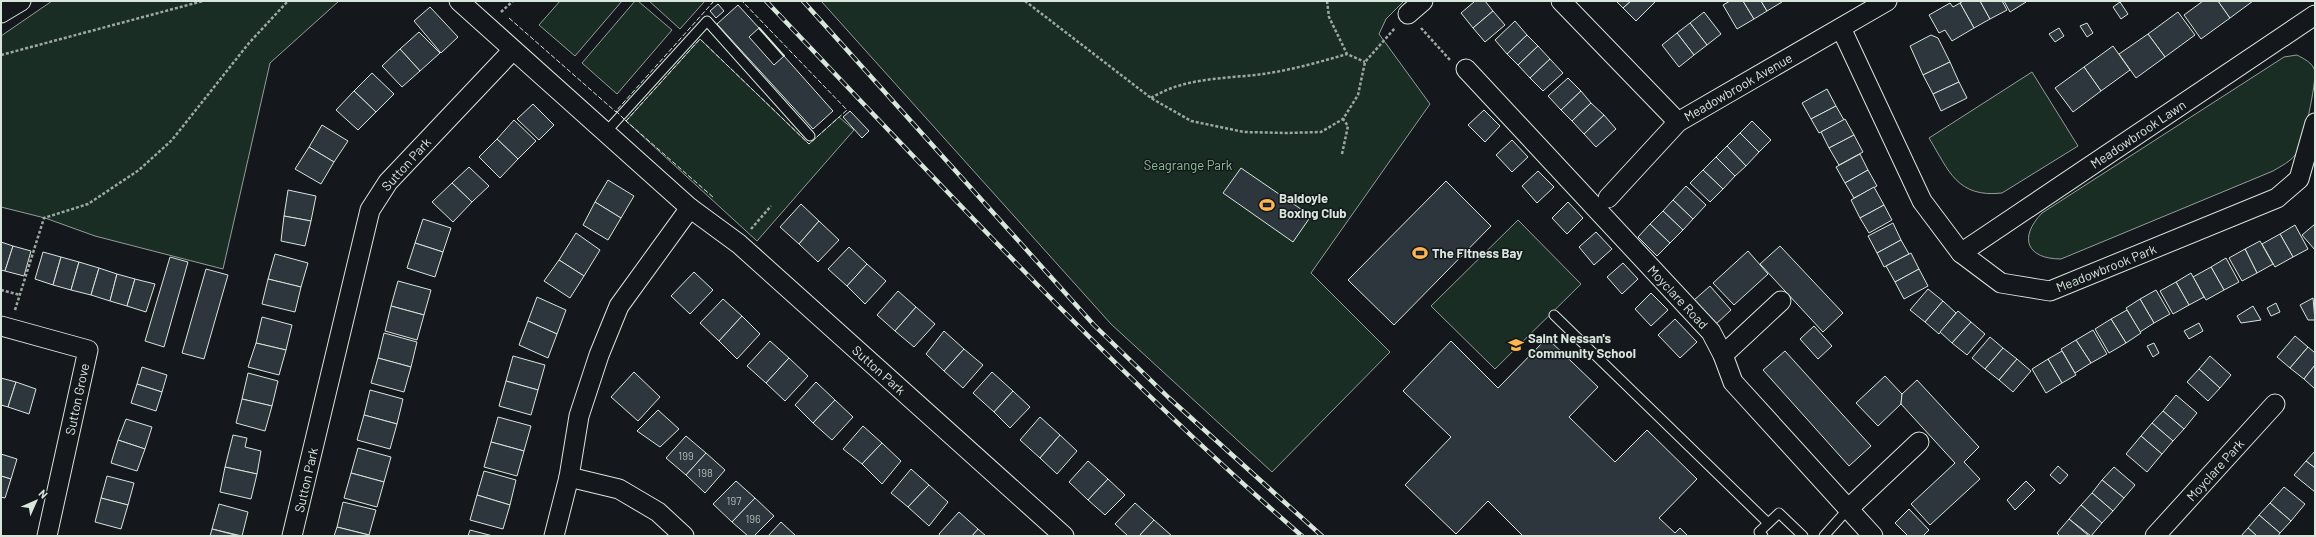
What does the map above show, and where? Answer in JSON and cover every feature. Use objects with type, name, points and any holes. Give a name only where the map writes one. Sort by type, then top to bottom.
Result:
[{"type":"street","points":[[1,13],[21,1]]},
{"type":"street","points":[[459,1],[513,50]]},
{"type":"street","points":[[1408,14],[1423,1]]},
{"type":"street","points":[[1561,1],[1678,122]]},
{"type":"street","name":"Meadowbrook Avenue","points":[[1608,198],[1678,122],[1887,1]]},
{"type":"street","name":"Meadowbrook Lawn","points":[[1961,253],[2315,15]]},
{"type":"street","name":"Meadowbrook Park","points":[[1840,28],[1922,201],[1961,253],[2001,283],[2050,291],[2277,198],[2299,179],[2315,123]]},
{"type":"street","name":"Sutton Park","points":[[292,536],[370,210],[388,182],[513,50],[690,208],[739,244],[1064,536]]},
{"type":"street","name":"Moyclare Road","points":[[1466,69],[1711,332],[1723,355],[1733,382],[1873,536]]},
{"type":"street","points":[[554,536],[570,477],[578,416],[599,355],[619,306],[690,208]]},
{"type":"street","points":[[1723,355],[1781,301]]},
{"type":"street","name":"Sutton Grove","points":[[7,328],[88,350],[47,536]]},
{"type":"street","name":"Moyclare Park","points":[[2156,536],[2275,404]]},
{"type":"street","points":[[1848,509],[1919,442]]},
{"type":"street","points":[[570,477],[619,489],[658,512],[684,536]]},
{"type":"lane","points":[[605,133],[707,21],[810,136]]},
{"type":"lane","points":[[1554,316],[1768,523]]},
{"type":"lane","points":[[1824,536],[1848,509]]},
{"type":"lane","points":[[1763,536],[1759,532],[1779,513],[1803,536]]},
{"type":"path","points":[[1,55],[203,1]]},
{"type":"path","points":[[7,328],[13,318],[44,218],[88,204],[139,170],[172,140],[249,43],[288,1]]},
{"type":"path","points":[[1025,1],[1151,98],[1191,121],[1244,132],[1321,132],[1343,119],[1358,96],[1365,62],[1408,14],[1460,71],[1466,69]]},
{"type":"path","points":[[1326,1],[1329,17],[1347,54]]},
{"type":"path","points":[[1151,98],[1163,90],[1191,81],[1265,74],[1347,54],[1365,62]]},
{"type":"path","points":[[1342,154],[1348,126],[1343,119]]},
{"type":"path","points":[[739,244],[771,206]]},
{"type":"path","points":[[1,290],[20,295]]},
{"type":"green space","points":[[52,1],[339,1],[270,63],[223,269],[95,236],[45,218],[1,207],[1,36]]},
{"type":"green space","points":[[560,1],[622,1],[575,56],[539,25]]},
{"type":"green space","points":[[635,1],[638,1],[672,30],[617,94],[582,63]]},
{"type":"green space","points":[[649,1],[705,1],[680,29]]},
{"type":"green space","name":"Seagrange Park","points":[[821,1],[1404,1],[1386,19],[1379,34],[1430,104],[1311,273],[1390,352],[1272,472],[1111,324]]},
{"type":"green space","points":[[700,39],[809,144],[839,117],[854,130],[757,241],[626,121]]},
{"type":"green space","points":[[2297,55],[2312,65],[2315,71],[2315,78],[2309,113],[2299,148],[2294,157],[2288,162],[2273,171],[2061,259],[2049,258],[2034,251],[2028,239],[2030,231],[2042,213],[2284,57]]},
{"type":"green space","points":[[2032,72],[2078,146],[2002,193],[1974,191],[1964,186],[1956,180],[1949,171],[1929,138]]},
{"type":"green space","points":[[1518,220],[1581,284],[1495,369],[1431,306]]},
{"type":"building","points":[[1475,1],[1485,1],[1493,11],[1473,28],[1461,13]]},
{"type":"building","points":[[1616,1],[1631,1],[1623,8]]},
{"type":"building","points":[[1631,1],[1655,2],[1636,21],[1623,8]]},
{"type":"building","points":[[1730,1],[1743,1],[1754,19],[1737,29],[1723,5]]},
{"type":"building","points":[[1743,1],[1761,1],[1767,11],[1754,19]]},
{"type":"building","points":[[1761,1],[1781,1],[1782,2],[1767,11]]},
{"type":"building","points":[[1963,1],[1980,1],[1990,19],[1974,28],[1960,3]]},
{"type":"building","points":[[1980,1],[2002,1],[2007,10],[1990,19]]},
{"type":"building","points":[[2004,1],[2026,1],[2026,2],[2010,12]]},
{"type":"building","points":[[2203,1],[2218,1],[2230,18],[2201,39],[2184,15]]},
{"type":"building","points":[[2218,1],[2253,1],[2230,18]]},
{"type":"building","points":[[2120,2],[2128,14],[2121,19],[2113,7]]},
{"type":"building","points":[[1950,3],[1953,7],[1960,3],[1974,28],[1952,41],[1945,30],[1939,33],[1929,15]]},
{"type":"building","points":[[718,4],[724,11],[716,18],[710,11]]},
{"type":"building","points":[[738,5],[759,28],[749,37],[774,65],[784,56],[833,111],[813,129],[717,24]]},
{"type":"building","points":[[430,7],[458,37],[441,53],[414,21]]},
{"type":"building","points":[[1493,11],[1505,25],[1485,42],[1473,28]]},
{"type":"building","points":[[1704,12],[1721,34],[1707,45],[1690,23]]},
{"type":"building","points":[[2178,12],[2195,35],[2165,57],[2148,34]]},
{"type":"building","points":[[1515,21],[1527,35],[1507,54],[1495,40]]},
{"type":"building","points":[[1690,23],[1707,45],[1694,55],[1677,33]]},
{"type":"building","points":[[2087,23],[2093,33],[2087,37],[2080,26]]},
{"type":"building","points":[[2059,28],[2064,36],[2055,42],[2049,34]]},
{"type":"building","points":[[419,32],[440,53],[420,71],[400,49]]},
{"type":"building","points":[[1677,33],[1694,55],[1679,67],[1662,45]]},
{"type":"building","points":[[2148,34],[2165,57],[2136,78],[2119,54]]},
{"type":"building","points":[[1527,35],[1538,46],[1518,65],[1507,54]]},
{"type":"building","points":[[1931,35],[1938,38],[1950,62],[1923,75],[1910,46]]},
{"type":"building","points":[[1538,46],[1550,59],[1530,78],[1518,65]]},
{"type":"building","points":[[2113,46],[2130,70],[2101,91],[2084,67]]},
{"type":"building","points":[[400,49],[420,71],[402,87],[382,66]]},
{"type":"building","points":[[1550,59],[1563,73],[1543,91],[1530,78]]},
{"type":"building","points":[[1950,62],[1959,82],[1933,94],[1923,75]]},
{"type":"building","points":[[2084,67],[2101,91],[2073,112],[2055,88]]},
{"type":"building","points":[[372,73],[394,94],[376,112],[354,91]]},
{"type":"building","points":[[1568,78],[1581,91],[1561,110],[1548,96]]},
{"type":"building","points":[[1959,82],[1967,98],[1941,111],[1933,94]]},
{"type":"building","points":[[1827,89],[1836,106],[1811,119],[1802,103]]},
{"type":"building","points":[[354,91],[376,112],[358,130],[336,110]]},
{"type":"building","points":[[1581,91],[1591,103],[1572,121],[1561,110]]},
{"type":"building","points":[[1591,103],[1604,115],[1584,134],[1572,121]]},
{"type":"building","points":[[533,104],[554,125],[539,140],[517,119]]},
{"type":"building","points":[[1836,106],[1844,120],[1819,133],[1811,119]]},
{"type":"building","points":[[1484,110],[1500,126],[1485,142],[1468,125]]},
{"type":"building","points":[[850,111],[869,131],[862,138],[843,117]]},
{"type":"building","points":[[1604,115],[1616,129],[1596,147],[1584,134]]},
{"type":"building","points":[[1845,119],[1854,135],[1829,148],[1821,132]]},
{"type":"building","points":[[514,120],[536,141],[518,159],[497,139]]},
{"type":"building","points":[[1752,121],[1771,140],[1759,152],[1740,133]]},
{"type":"building","points":[[322,125],[348,141],[334,162],[309,147]]},
{"type":"building","points":[[1740,133],[1759,152],[1746,166],[1727,146]]},
{"type":"building","points":[[1854,135],[1863,152],[1839,165],[1829,148]]},
{"type":"building","points":[[497,139],[518,159],[500,178],[479,157]]},
{"type":"building","points":[[1512,140],[1528,157],[1512,172],[1496,155]]},
{"type":"building","points":[[1727,146],[1746,166],[1735,176],[1716,157]]},
{"type":"building","points":[[309,147],[334,162],[321,184],[295,169]]},
{"type":"building","points":[[1860,154],[1868,170],[1845,183],[1836,167]]},
{"type":"building","points":[[1716,157],[1735,176],[1723,189],[1703,170]]},
{"type":"building","points":[[469,167],[489,186],[472,202],[452,183]]},
{"type":"building","name":"Baldoyle Boxing Club","points":[[1241,168],[1311,216],[1293,242],[1223,193]]},
{"type":"building","points":[[1703,170],[1723,189],[1710,202],[1690,183]]},
{"type":"building","points":[[1868,170],[1877,186],[1854,198],[1845,183]]},
{"type":"building","points":[[1538,171],[1554,187],[1537,203],[1522,186]]},
{"type":"building","points":[[608,180],[634,196],[621,218],[595,202]]},
{"type":"building","name":"The Fitness Bay","points":[[1446,181],[1491,226],[1394,325],[1348,280]]},
{"type":"building","points":[[452,183],[472,202],[453,222],[432,202]]},
{"type":"building","points":[[1686,186],[1706,205],[1693,219],[1673,200]]},
{"type":"building","points":[[1874,187],[1884,205],[1860,218],[1851,200]]},
{"type":"building","points":[[288,190],[316,196],[311,221],[284,216]]},
{"type":"building","points":[[1673,200],[1693,219],[1683,230],[1663,211]]},
{"type":"building","points":[[595,202],[621,218],[608,240],[583,225]]},
{"type":"building","points":[[1568,202],[1583,218],[1567,234],[1552,218]]},
{"type":"building","points":[[801,204],[819,221],[799,244],[780,227]]},
{"type":"building","points":[[1884,205],[1892,220],[1869,233],[1860,218]]},
{"type":"building","points":[[1663,211],[1683,230],[1670,243],[1650,224]]},
{"type":"building","points":[[284,216],[311,221],[305,246],[281,241]]},
{"type":"building","points":[[423,219],[451,228],[443,252],[415,243]]},
{"type":"building","points":[[819,221],[839,240],[818,262],[799,244]]},
{"type":"building","points":[[1893,223],[1901,240],[1877,253],[1868,236]]},
{"type":"building","points":[[1650,224],[1670,243],[1657,256],[1638,237]]},
{"type":"building","points":[[2315,224],[2315,250],[2302,235]]},
{"type":"building","points":[[2295,225],[2308,249],[2293,257],[2280,234]]},
{"type":"building","points":[[1596,232],[1612,249],[1594,265],[1579,247]]},
{"type":"building","points":[[576,233],[600,250],[584,276],[559,260]]},
{"type":"building","points":[[2280,234],[2293,257],[2275,267],[2262,244]]},
{"type":"building","points":[[1901,240],[1909,254],[1884,267],[1877,253]]},
{"type":"building","points":[[2260,241],[2273,264],[2257,273],[2245,249]]},
{"type":"building","points":[[1,242],[13,246],[5,271],[1,270]]},
{"type":"building","points":[[415,243],[443,252],[435,277],[407,268]]},
{"type":"building","points":[[13,246],[31,251],[24,276],[5,271]]},
{"type":"building","points":[[1780,246],[1843,313],[1823,332],[1760,264]]},
{"type":"building","points":[[849,247],[867,264],[847,286],[828,269]]},
{"type":"building","points":[[2245,249],[2257,273],[2242,281],[2229,258]]},
{"type":"building","points":[[1748,251],[1768,274],[1734,305],[1713,283]]},
{"type":"building","points":[[43,252],[61,257],[53,285],[35,279]]},
{"type":"building","points":[[1911,253],[1919,269],[1895,282],[1886,266]]},
{"type":"building","points":[[275,254],[308,263],[301,287],[268,279]]},
{"type":"building","points":[[61,257],[79,262],[71,290],[53,285]]},
{"type":"building","points":[[170,257],[188,262],[164,347],[145,341]]},
{"type":"building","points":[[2226,258],[2239,282],[2224,290],[2211,267]]},
{"type":"building","points":[[559,260],[584,276],[570,298],[544,281]]},
{"type":"building","points":[[79,262],[99,268],[91,295],[71,290]]},
{"type":"building","points":[[1623,263],[1638,279],[1622,294],[1607,277]]},
{"type":"building","points":[[867,264],[886,281],[865,304],[847,286]]},
{"type":"building","points":[[2211,267],[2224,290],[2206,300],[2193,277]]},
{"type":"building","points":[[99,268],[117,274],[110,301],[91,295]]},
{"type":"building","points":[[206,269],[228,275],[204,359],[182,353]]},
{"type":"building","points":[[1919,269],[1928,286],[1904,299],[1895,282]]},
{"type":"building","points":[[694,272],[713,290],[690,314],[671,296]]},
{"type":"building","points":[[2191,273],[2204,297],[2189,305],[2176,282]]},
{"type":"building","points":[[117,274],[135,279],[127,306],[110,301]]},
{"type":"building","points":[[135,279],[155,284],[146,312],[127,306]]},
{"type":"building","points":[[268,279],[301,287],[295,312],[262,304]]},
{"type":"building","points":[[398,281],[431,290],[424,315],[391,306]]},
{"type":"building","points":[[2176,282],[2189,305],[2173,314],[2160,291]]},
{"type":"building","points":[[1710,286],[1731,310],[1715,325],[1693,301]]},
{"type":"building","points":[[1928,289],[1943,301],[1925,322],[1910,310]]},
{"type":"building","points":[[2156,290],[2170,314],[2154,323],[2140,299]]},
{"type":"building","points":[[898,291],[916,307],[895,331],[877,315]]},
{"type":"building","points":[[1651,293],[1668,310],[1651,326],[1635,309]]},
{"type":"building","points":[[537,297],[566,310],[557,334],[528,321]]},
{"type":"building","points":[[2313,298],[2315,320],[2308,320],[2300,305]]},
{"type":"building","points":[[723,299],[742,316],[719,341],[700,323]]},
{"type":"building","points":[[2140,299],[2154,323],[2140,332],[2126,308]]},
{"type":"building","points":[[1943,301],[1956,313],[1939,334],[1925,322]]},
{"type":"building","points":[[2276,303],[2280,312],[2271,316],[2267,308]]},
{"type":"building","points":[[391,306],[424,315],[417,340],[385,331]]},
{"type":"building","points":[[2253,306],[2261,320],[2241,323],[2237,316]]},
{"type":"building","points":[[916,307],[935,324],[914,347],[895,331]]},
{"type":"building","points":[[2127,310],[2141,333],[2126,343],[2111,319]]},
{"type":"building","points":[[1958,311],[1971,322],[1952,343],[1940,332]]},
{"type":"building","points":[[742,316],[760,334],[737,359],[719,341]]},
{"type":"building","points":[[262,317],[292,325],[286,350],[256,343]]},
{"type":"building","points":[[1675,319],[1697,342],[1680,358],[1658,335]]},
{"type":"building","points":[[2111,319],[2126,343],[2109,353],[2095,329]]},
{"type":"building","points":[[528,321],[557,334],[548,358],[519,345]]},
{"type":"building","points":[[1971,322],[1985,334],[1967,355],[1952,343]]},
{"type":"building","points":[[2199,323],[2203,331],[2189,339],[2184,331]]},
{"type":"building","points":[[1814,326],[1832,346],[1818,359],[1800,339]]},
{"type":"building","points":[[2093,330],[2107,354],[2091,363],[2076,340]]},
{"type":"building","points":[[944,331],[964,349],[944,371],[926,354]]},
{"type":"building","points":[[384,333],[417,342],[411,367],[378,358]]},
{"type":"building","points":[[2295,336],[2308,347],[2290,368],[2277,357]]},
{"type":"building","points":[[1990,337],[2003,348],[1985,369],[1972,358]]},
{"type":"building","points":[[1547,338],[1598,387],[1569,417],[1615,462],[1647,430],[1697,479],[1659,518],[1675,533],[1680,528],[1688,536],[1523,536],[1488,501],[1456,534],[1405,485],[1451,437],[1403,391],[1451,341],[1498,388]]},
{"type":"building","points":[[2076,340],[2091,363],[2075,373],[2061,349]]},
{"type":"building","points":[[770,341],[789,358],[766,383],[747,366]]},
{"type":"building","points":[[256,343],[286,350],[279,375],[248,367]]},
{"type":"building","points":[[2154,343],[2159,353],[2153,357],[2147,346]]},
{"type":"building","points":[[2308,347],[2315,353],[2315,365],[2304,379],[2290,368]]},
{"type":"building","points":[[2003,348],[2017,359],[1999,380],[1985,369]]},
{"type":"building","points":[[964,349],[983,365],[963,388],[944,371]]},
{"type":"building","points":[[1785,351],[1871,446],[1849,466],[1763,370]]},
{"type":"building","points":[[2062,351],[2076,375],[2062,383],[2048,359]]},
{"type":"building","points":[[513,356],[545,365],[538,390],[506,381]]},
{"type":"building","points":[[2210,356],[2231,375],[2220,388],[2199,369]]},
{"type":"building","points":[[378,358],[411,367],[404,392],[371,383]]},
{"type":"building","points":[[789,358],[808,376],[785,401],[766,383]]},
{"type":"building","points":[[2017,359],[2031,371],[2013,392],[1999,380]]},
{"type":"building","points":[[2048,359],[2062,383],[2046,393],[2032,369]]},
{"type":"building","points":[[2315,365],[2315,389],[2304,379]]},
{"type":"building","points":[[142,367],[167,375],[162,392],[137,384]]},
{"type":"building","points":[[2199,369],[2220,388],[2208,401],[2187,382]]},
{"type":"building","points":[[634,372],[660,397],[638,421],[611,397]]},
{"type":"building","points":[[992,372],[1013,391],[994,412],[973,393]]},
{"type":"building","points":[[248,373],[278,381],[272,406],[242,399]]},
{"type":"building","points":[[1885,376],[1902,394],[1901,404],[1878,426],[1856,403]]},
{"type":"building","points":[[1,378],[16,382],[8,407],[1,405]]},
{"type":"building","points":[[1917,380],[1979,447],[1964,462],[1980,479],[1930,525],[1911,504],[1955,463],[1901,404],[1902,394]]},
{"type":"building","points":[[506,381],[538,390],[531,415],[499,406]]},
{"type":"building","points":[[16,382],[36,389],[29,414],[8,407]]},
{"type":"building","points":[[816,382],[835,400],[813,423],[795,405]]},
{"type":"building","points":[[137,384],[162,392],[156,411],[131,403]]},
{"type":"building","points":[[370,390],[403,399],[397,424],[364,415]]},
{"type":"building","points":[[1013,391],[1030,407],[1010,428],[994,412]]},
{"type":"building","points":[[2176,395],[2197,413],[2184,429],[2163,411]]},
{"type":"building","points":[[242,399],[272,406],[265,431],[236,423]]},
{"type":"building","points":[[835,400],[853,417],[832,440],[813,423]]},
{"type":"building","points":[[658,410],[679,429],[660,447],[637,431]]},
{"type":"building","points":[[2163,411],[2184,429],[2173,441],[2152,423]]},
{"type":"building","points":[[364,415],[397,424],[390,449],[357,440]]},
{"type":"building","points":[[498,417],[531,426],[524,451],[491,442]]},
{"type":"building","points":[[1040,417],[1060,435],[1040,458],[1020,440]]},
{"type":"building","points":[[126,419],[152,427],[145,449],[118,440]]},
{"type":"building","points":[[2152,423],[2173,441],[2162,454],[2141,436]]},
{"type":"building","points":[[863,426],[882,443],[862,464],[843,449]]},
{"type":"building","points":[[233,435],[247,438],[245,447],[261,451],[257,474],[225,467]]},
{"type":"building","points":[[1060,435],[1077,451],[1057,474],[1040,458]]},
{"type":"building","points":[[686,436],[706,453],[686,475],[666,458]]},
{"type":"building","points":[[2141,436],[2162,454],[2147,472],[2126,454]]},
{"type":"building","points":[[118,440],[145,449],[137,471],[111,463]]},
{"type":"building","points":[[491,442],[524,451],[517,476],[484,467]]},
{"type":"building","points":[[882,443],[901,461],[882,484],[862,464]]},
{"type":"building","points":[[358,448],[391,457],[384,482],[351,473]]},
{"type":"building","points":[[2315,451],[2315,468],[2306,461]]},
{"type":"building","points":[[706,453],[725,470],[705,493],[686,475]]},
{"type":"building","points":[[1,454],[17,459],[11,479],[1,476]]},
{"type":"building","points":[[1088,461],[1108,479],[1088,500],[1069,482]]},
{"type":"building","points":[[2306,461],[2315,468],[2315,492],[2294,475]]},
{"type":"building","points":[[2058,466],[2068,475],[2060,484],[2050,475]]},
{"type":"building","points":[[225,467],[257,474],[251,499],[220,492]]},
{"type":"building","points":[[2114,467],[2135,485],[2124,498],[2102,480]]},
{"type":"building","points":[[911,469],[929,485],[908,507],[891,493]]},
{"type":"building","points":[[484,471],[516,480],[510,505],[477,495]]},
{"type":"building","points":[[351,473],[384,482],[377,507],[344,498]]},
{"type":"building","points":[[1,476],[11,479],[5,498],[1,497]]},
{"type":"building","points":[[107,476],[134,483],[128,505],[101,498]]},
{"type":"building","points":[[1108,479],[1125,495],[1105,515],[1088,500]]},
{"type":"building","points":[[2102,480],[2124,498],[2113,511],[2092,493]]},
{"type":"building","points":[[736,481],[755,498],[732,522],[713,504]]},
{"type":"building","points":[[2026,481],[2035,490],[2015,510],[2007,500]]},
{"type":"building","points":[[929,485],[948,502],[929,526],[908,507]]},
{"type":"building","points":[[2284,487],[2305,504],[2291,521],[2270,503]]},
{"type":"building","points":[[2092,493],[2113,511],[2102,523],[2081,505]]},
{"type":"building","points":[[477,495],[510,505],[503,529],[470,520]]},
{"type":"building","points":[[101,498],[128,505],[121,529],[95,522]]},
{"type":"building","points":[[755,498],[774,516],[754,536],[748,536],[732,522]]},
{"type":"building","points":[[343,502],[376,510],[369,535],[337,527]]},
{"type":"building","points":[[1135,503],[1154,520],[1139,536],[1128,536],[1115,524]]},
{"type":"building","points":[[2270,503],[2291,521],[2280,533],[2259,515]]},
{"type":"building","points":[[219,504],[248,512],[242,536],[212,529]]},
{"type":"building","points":[[2081,505],[2102,523],[2091,536],[2069,519]]},
{"type":"building","points":[[1909,509],[1929,530],[1923,536],[1908,536],[1895,523]]},
{"type":"building","points":[[959,512],[978,529],[972,536],[940,536],[939,534]]},
{"type":"building","points":[[2259,515],[2280,533],[2278,536],[2257,536],[2248,528]]},
{"type":"building","points":[[2069,519],[2089,536],[2060,536],[2057,533]]},
{"type":"building","points":[[1154,520],[1172,536],[1139,536]]},
{"type":"building","points":[[781,522],[796,536],[768,536]]},
{"type":"building","points":[[337,527],[369,535],[369,536],[334,536]]},
{"type":"building","points":[[2248,528],[2257,536],[2241,536]]},
{"type":"building","points":[[212,529],[239,536],[210,536]]},
{"type":"building","points":[[978,529],[986,536],[972,536]]},
{"type":"building","points":[[470,530],[493,536],[468,536]]},
{"type":"railway","points":[[766,1],[962,207],[1094,342],[1231,473],[1302,536]]},
{"type":"railway","points":[[803,1],[1094,325],[1169,398],[1322,536]]},
{"type":"fence","points":[[714,1],[616,111],[626,121],[700,39],[809,144],[847,110],[742,1]]},
{"type":"fence","points":[[509,18],[616,112]]},
{"type":"fence","points":[[759,28],[784,56]]},
{"type":"fence","points":[[625,120],[714,198]]},
{"type":"wall","points":[[759,28],[784,56]]},
{"type":"place","name":"Baldoyle Boxing Club","points":[[1267,205]]},
{"type":"place","name":"The Fitness Bay","points":[[1420,253]]},
{"type":"place","name":"Saint Nessan's Community School","points":[[1516,345]]}]
